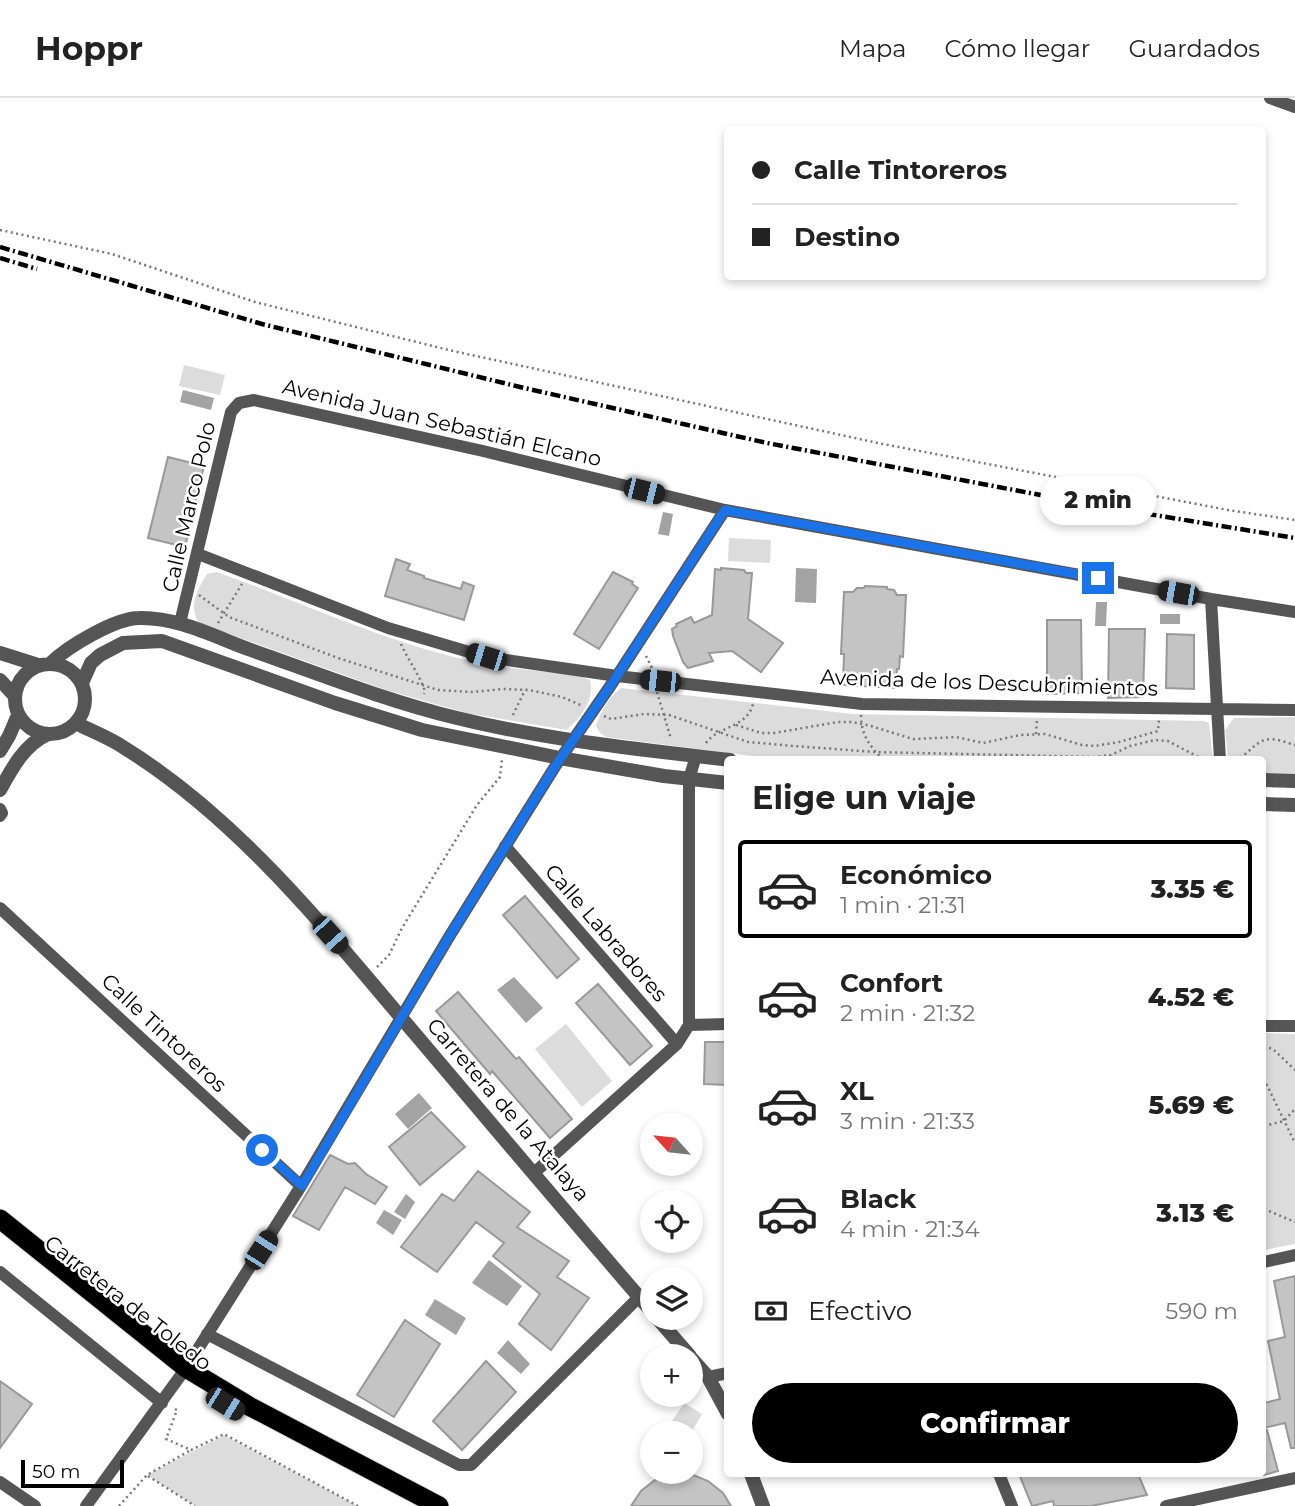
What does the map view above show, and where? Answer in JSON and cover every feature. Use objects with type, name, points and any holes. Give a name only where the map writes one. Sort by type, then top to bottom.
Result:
[{"type":"highway","points":[[0,1219],[183,1372],[439,1506]]},
{"type":"highway","name":"Carretera de Toledo","points":[[0,1231],[244,1416],[416,1506]]},
{"type":"street","points":[[1270,98],[1295,107]]},
{"type":"street","name":"Avenida Juan Sebastián Elcano","points":[[239,403],[254,400],[301,409],[725,510],[1295,612]]},
{"type":"street","name":"Calle Marco Polo","points":[[180,623],[231,412],[239,403]]},
{"type":"street","points":[[86,1506],[183,1372],[302,1186],[560,758],[725,510]]},
{"type":"street","name":"Avenida de los Descubrimientos","points":[[198,554],[405,633],[486,657],[617,676],[862,704],[1295,710]]},
{"type":"street","points":[[1211,599],[1220,756]]},
{"type":"street","points":[[48,734],[29,728],[18,715],[15,695],[22,677],[81,640],[126,619],[141,617],[180,623],[358,688],[457,718],[573,739],[724,759]]},
{"type":"street","points":[[0,790],[36,740],[48,734],[68,730],[76,723],[85,701],[82,683],[91,663],[123,643],[162,641],[335,703],[409,726],[503,748],[724,783]]},
{"type":"street","points":[[0,653],[68,668],[82,683]]},
{"type":"street","points":[[0,680],[15,695]]},
{"type":"street","name":"Carretera de la Atalaya","points":[[83,710],[112,741]]},
{"type":"street","points":[[0,751],[18,715]]},
{"type":"street","name":"Carretera de la Atalaya","points":[[76,723],[146,762],[206,809],[247,846],[367,977],[639,1297]]},
{"type":"street","points":[[534,1173],[677,1044],[688,1025],[689,779],[699,756]]},
{"type":"street","points":[[1266,780],[1295,781]]},
{"type":"street","points":[[1266,804],[1295,805]]},
{"type":"street","points":[[0,809],[0,817]]},
{"type":"street","name":"Calle Labradores","points":[[506,846],[677,1044]]},
{"type":"street","name":"Calle Tintoreros","points":[[0,908],[302,1186]]},
{"type":"street","points":[[688,1025],[724,1024]]},
{"type":"street","points":[[1266,1026],[1295,1026]]},
{"type":"street","points":[[1266,1262],[1295,1255]]},
{"type":"street","points":[[0,1272],[163,1402]]},
{"type":"street","points":[[207,1334],[459,1465],[471,1465],[639,1297]]},
{"type":"street","points":[[667,1330],[680,1344]]},
{"type":"street","points":[[703,1371],[724,1407]]},
{"type":"street","points":[[708,1377],[724,1374]]},
{"type":"street","points":[[752,1477],[763,1506]]},
{"type":"street","points":[[1000,1477],[1012,1506]]},
{"type":"street","points":[[1166,1506],[1295,1478]]},
{"type":"street","points":[[0,1482],[35,1506]]},
{"type":"path","points":[[0,230],[112,254],[255,302],[453,351],[878,443],[1228,510],[1295,520]]},
{"type":"path","points":[[210,635],[248,574]]},
{"type":"path","points":[[189,592],[206,599],[223,614],[338,657],[438,690],[525,690],[562,697],[611,719],[644,714],[669,715],[748,742],[875,752],[1050,756]]},
{"type":"path","points":[[405,633],[401,644],[425,691],[419,707]]},
{"type":"path","points":[[508,727],[525,690]]},
{"type":"path","points":[[699,756],[707,740],[748,716],[755,692]]},
{"type":"path","points":[[862,704],[863,732],[880,756]]},
{"type":"path","points":[[736,724],[761,733],[774,733],[838,722],[861,723],[913,739],[956,737],[983,743],[1020,735],[1045,734],[1082,745],[1096,746],[1158,731],[1160,709]]},
{"type":"path","points":[[1102,756],[1155,740],[1168,741],[1196,756]]},
{"type":"path","points":[[1244,756],[1265,740],[1295,745]]},
{"type":"path","points":[[367,977],[389,954],[402,928],[464,828],[500,777],[503,748]]},
{"type":"path","points":[[1266,1047],[1273,1049],[1295,1070]]},
{"type":"path","points":[[1266,1083],[1295,1143]]},
{"type":"path","points":[[1266,1126],[1284,1121],[1295,1109]]},
{"type":"path","points":[[1266,1210],[1295,1222]]},
{"type":"path","points":[[163,1402],[177,1410],[166,1439],[191,1450]]},
{"type":"path","points":[[119,1506],[147,1475],[224,1434],[358,1506]]},
{"type":"path","points":[[147,1475],[195,1506]]},
{"type":"shaded area","points":[[184,365],[225,375],[220,395],[179,386]]},
{"type":"shaded area","points":[[183,390],[214,398],[211,410],[180,402]]},
{"type":"shaded area","points":[[663,512],[673,514],[669,536],[658,534]]},
{"type":"shaded area","points":[[729,538],[771,540],[770,563],[728,561]]},
{"type":"shaded area","points":[[796,568],[817,569],[816,603],[795,602]]},
{"type":"shaded area","points":[[217,572],[414,646],[493,665],[582,677],[590,680],[589,701],[582,714],[567,730],[467,713],[386,690],[199,623],[194,610],[197,592],[207,574]]},
{"type":"shaded area","points":[[1096,602],[1107,602],[1106,626],[1095,626]]},
{"type":"shaded area","points":[[1160,614],[1180,614],[1180,624],[1160,624]]},
{"type":"shaded area","points":[[621,688],[853,714],[1204,721],[1209,723],[1213,756],[752,756],[606,737],[596,726],[605,705]]},
{"type":"shaded area","points":[[1295,717],[1295,774],[1266,774],[1266,756],[1228,756],[1225,730],[1234,718]]},
{"type":"shaded area","points":[[514,977],[543,1008],[526,1023],[497,990]]},
{"type":"shaded area","points":[[566,1024],[612,1081],[582,1107],[535,1049]]},
{"type":"shaded area","points":[[1266,1033],[1295,1034],[1295,1244],[1266,1250]]},
{"type":"shaded area","points":[[419,1093],[432,1108],[408,1129],[395,1114]]},
{"type":"shaded area","points":[[406,1194],[415,1202],[405,1219],[394,1212]]},
{"type":"shaded area","points":[[384,1210],[402,1220],[393,1235],[376,1223]]},
{"type":"shaded area","points":[[489,1260],[522,1286],[507,1306],[472,1283]]},
{"type":"shaded area","points":[[435,1299],[466,1318],[456,1335],[425,1315]]},
{"type":"shaded area","points":[[508,1340],[530,1364],[521,1374],[497,1353]]},
{"type":"shaded area","points":[[681,1407],[691,1407],[702,1414],[698,1421],[672,1421]]},
{"type":"shaded area","points":[[224,1435],[358,1506],[195,1506],[147,1475]]},
{"type":"building","points":[[168,457],[204,466],[185,547],[148,538]]},
{"type":"building","points":[[396,559],[410,564],[407,570],[424,578],[461,589],[463,582],[474,586],[464,620],[385,596]]},
{"type":"building","points":[[715,569],[752,573],[748,619],[783,643],[761,672],[732,651],[709,653],[713,661],[688,668],[673,636],[672,629],[676,624],[691,617],[694,623],[712,615]]},
{"type":"building","points":[[613,572],[633,582],[638,588],[599,649],[574,634]]},
{"type":"building","points":[[865,586],[887,587],[897,595],[906,595],[903,657],[900,656],[897,669],[896,688],[843,685],[844,654],[841,654],[844,592],[853,592]]},
{"type":"building","points":[[1047,620],[1081,620],[1082,693],[1047,694]]},
{"type":"building","points":[[1109,629],[1145,629],[1143,697],[1108,698]]},
{"type":"building","points":[[1167,634],[1194,635],[1194,689],[1166,688]]},
{"type":"building","points":[[525,896],[579,959],[557,978],[503,915]]},
{"type":"building","points":[[598,984],[652,1046],[630,1065],[576,1003]]},
{"type":"building","points":[[458,992],[572,1119],[550,1138],[436,1011]]},
{"type":"building","points":[[705,1042],[724,1042],[724,1085],[704,1084]]},
{"type":"building","points":[[431,1112],[465,1147],[420,1185],[389,1147]]},
{"type":"building","points":[[330,1155],[348,1164],[355,1163],[366,1174],[387,1187],[375,1204],[345,1187],[319,1230],[293,1216]]},
{"type":"building","points":[[478,1171],[530,1212],[517,1227],[569,1261],[557,1277],[589,1298],[551,1350],[519,1324],[540,1294],[493,1256],[504,1243],[476,1222],[437,1272],[401,1247],[442,1194],[454,1201]]},
{"type":"building","points":[[1295,1276],[1295,1448],[1291,1448],[1285,1423],[1266,1428],[1266,1402],[1280,1399],[1268,1341],[1285,1337],[1274,1281]]},
{"type":"building","points":[[405,1320],[440,1344],[394,1417],[357,1395]]},
{"type":"building","points":[[486,1361],[516,1392],[462,1450],[433,1421]]},
{"type":"building","points":[[0,1381],[32,1404],[0,1448]]},
{"type":"building","points":[[1266,1430],[1267,1430],[1278,1471],[1266,1474]]},
{"type":"building","points":[[1020,1477],[1139,1477],[1147,1495],[1091,1506],[1054,1506],[1053,1501],[1032,1506]]},
{"type":"building","points":[[703,1479],[723,1493],[731,1506],[631,1506],[641,1491],[650,1484],[703,1484]]},
{"type":"railway","points":[[0,247],[262,324],[520,387],[767,443],[1093,505],[1295,538]]},
{"type":"railway","points":[[0,258],[37,269]]},
{"type":"route","points":[[262,1150],[302,1186],[449,937],[556,765],[725,510],[1098,578]]}]
